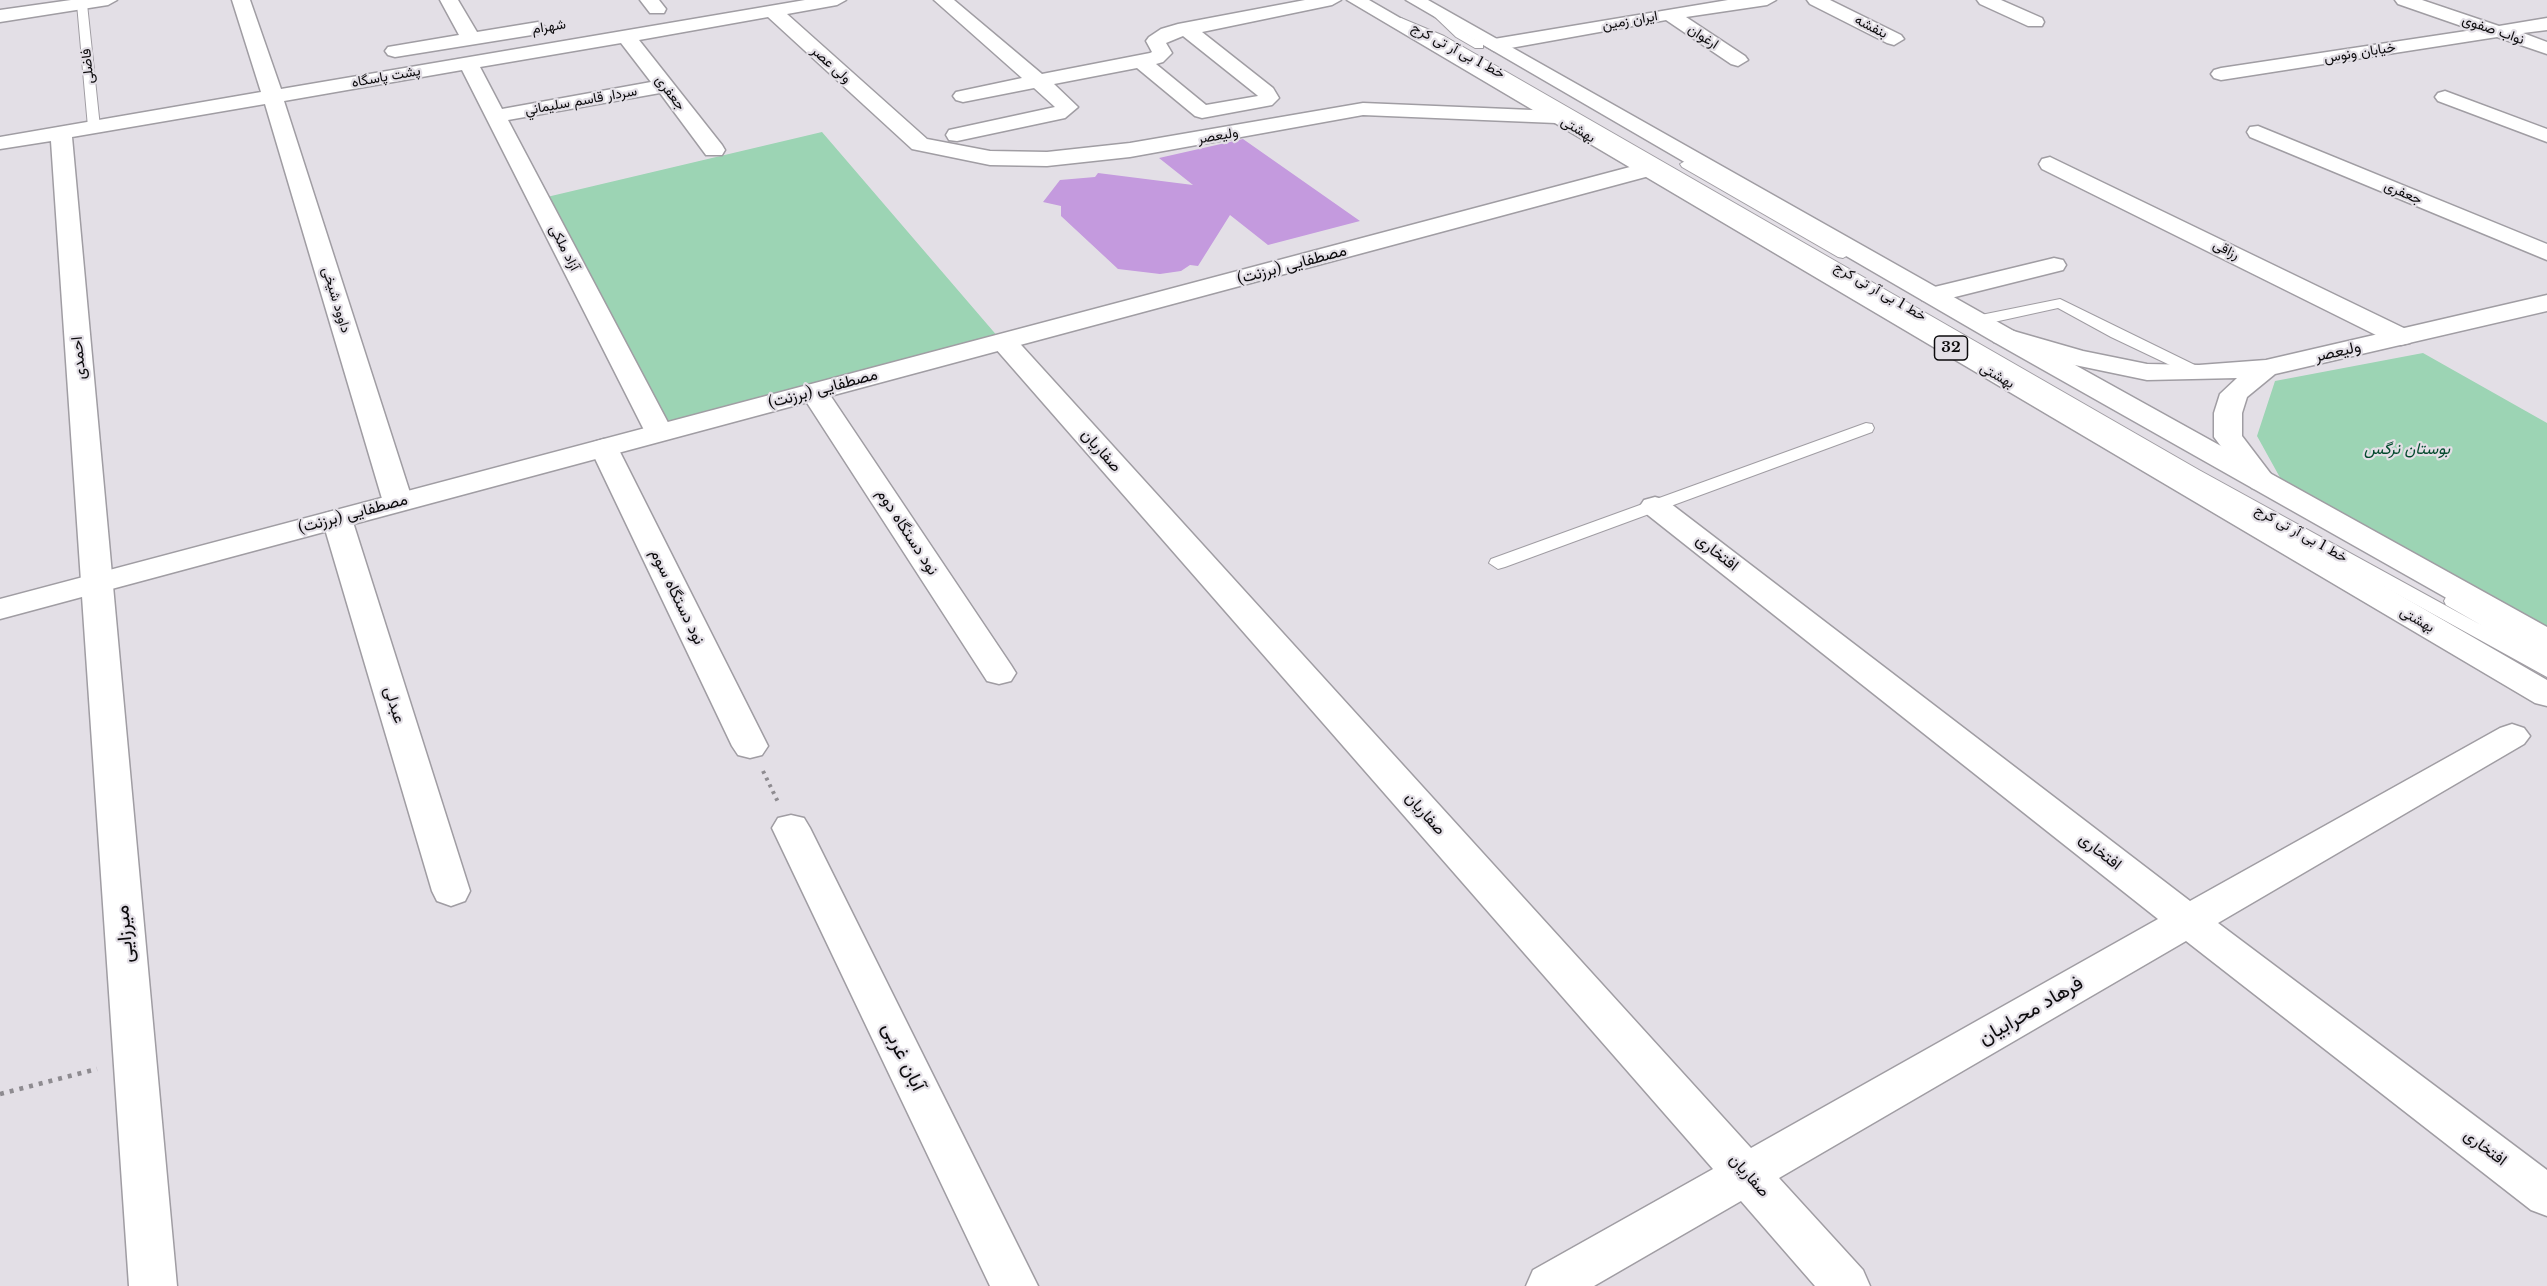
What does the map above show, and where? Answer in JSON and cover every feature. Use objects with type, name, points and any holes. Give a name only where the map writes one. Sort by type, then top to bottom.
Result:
[{"type":"street","points":[[0,16],[105,0]]},
{"type":"street","name":"داوود شیخی","points":[[241,0],[398,502]]},
{"type":"street","points":[[449,0],[471,39]]},
{"type":"street","name":"پشت پاسگاه","points":[[0,143],[837,0]]},
{"type":"street","points":[[943,0],[1068,107],[1058,114],[957,135]]},
{"type":"street","points":[[963,96],[1141,62],[1162,54],[1156,40],[1159,37],[1185,28],[1332,0]]},
{"type":"street","name":"ایران زمین","points":[[1494,45],[1669,14],[1767,0]]},
{"type":"street","name":"بنفشه","points":[[1816,0],[1894,39]]},
{"type":"street","points":[[1986,0],[2036,22]]},
{"type":"street","name":"نواب صفوی","points":[[2404,0],[2547,48]]},
{"type":"street","name":"بهشتی","points":[[1362,3],[2547,695]]},
{"type":"street","points":[[634,13],[653,5],[680,6]]},
{"type":"street","name":"بهشتی","points":[[1426,6],[1976,321],[2547,641]]},
{"type":"street","name":"ولی عصر","points":[[772,11],[890,118]]},
{"type":"street","name":"ارغوان","points":[[1669,14],[1738,60]]},
{"type":"street","name":"خیابان ونوس","points":[[2221,74],[2547,24]]},
{"type":"street","name":"شهرام","points":[[395,51],[552,26]]},
{"type":"street","points":[[1141,62],[1202,112],[1265,101],[1269,98],[1266,92],[1185,28]]},
{"type":"street","name":"جعفری","points":[[626,36],[714,150]]},
{"type":"street","name":"آزاد ملکی","points":[[468,63],[659,432]]},
{"type":"street","name":"سردار قاسم سليماني","points":[[497,116],[665,86]]},
{"type":"street","points":[[2445,97],[2547,136]]},
{"type":"street","name":"ولیعصر","points":[[890,118],[920,144],[960,153],[1019,160],[1130,150],[1363,109],[1556,117]]},
{"type":"street","name":"جعفری","points":[[2258,132],[2547,253]]},
{"type":"street","name":"احمدی","points":[[62,133],[97,583]]},
{"type":"street","name":"رزاقی","points":[[2050,164],[2401,337]]},
{"type":"street","name":"مصطفایی (برزنت)","points":[[0,609],[1645,170]]},
{"type":"street","points":[[1931,295],[2054,265]]},
{"type":"street","name":"ولیعصر","points":[[2262,482],[2228,437],[2228,413],[2234,394],[2266,368],[2547,303]]},
{"type":"street","points":[[2003,336],[2079,358],[2146,372],[2199,373],[2266,368]]},
{"type":"street","name":"صفاریان","points":[[1004,342],[1846,1286]]},
{"type":"street","name":"نود دستگاه دوم","points":[[814,392],[999,673]]},
{"type":"street","name":"نود دستگاه سوم","points":[[604,447],[750,746]]},
{"type":"street","name":"افتخاری","points":[[1655,506],[2188,921],[2547,1196]]},
{"type":"street","name":"عبدلی","points":[[337,519],[451,891]]},
{"type":"street","name":"میرزایی","points":[[97,583],[153,1286]]},
{"type":"street","name":"فرهاد محرابیان","points":[[1550,1286],[2512,736]]},
{"type":"street","name":"آبان غربی","points":[[791,828],[1014,1286]]},
{"type":"lane","name":"خط 1 بی آر تی کرج","points":[[1362,3],[1440,38],[2193,474],[2547,670]]},
{"type":"lane","name":"فاضلی","points":[[82,4],[94,127]]},
{"type":"lane","name":"خط 1 بی آر تی کرج","points":[[1426,6],[1460,35],[1494,55],[2547,655]]},
{"type":"lane","points":[[1976,321],[2060,303],[2116,334],[2199,373]]},
{"type":"lane","points":[[1498,563],[1866,428]]},
{"type":"path","points":[[750,746],[791,828]]},
{"type":"path","points":[[0,1094],[135,1059]]},
{"type":"green space","points":[[822,132],[999,338],[665,426],[530,201]]},
{"type":"green space","name":"بوستان نرگس","points":[[2423,353],[2547,423],[2547,628],[2283,483],[2257,436],[2275,381]]},
{"type":"building","points":[[1243,139],[1360,221],[1268,245],[1230,215],[1198,266],[1190,265],[1181,271],[1160,274],[1118,269],[1061,216],[1061,206],[1043,202],[1060,180],[1095,177],[1098,173],[1193,185],[1159,158]]}]
